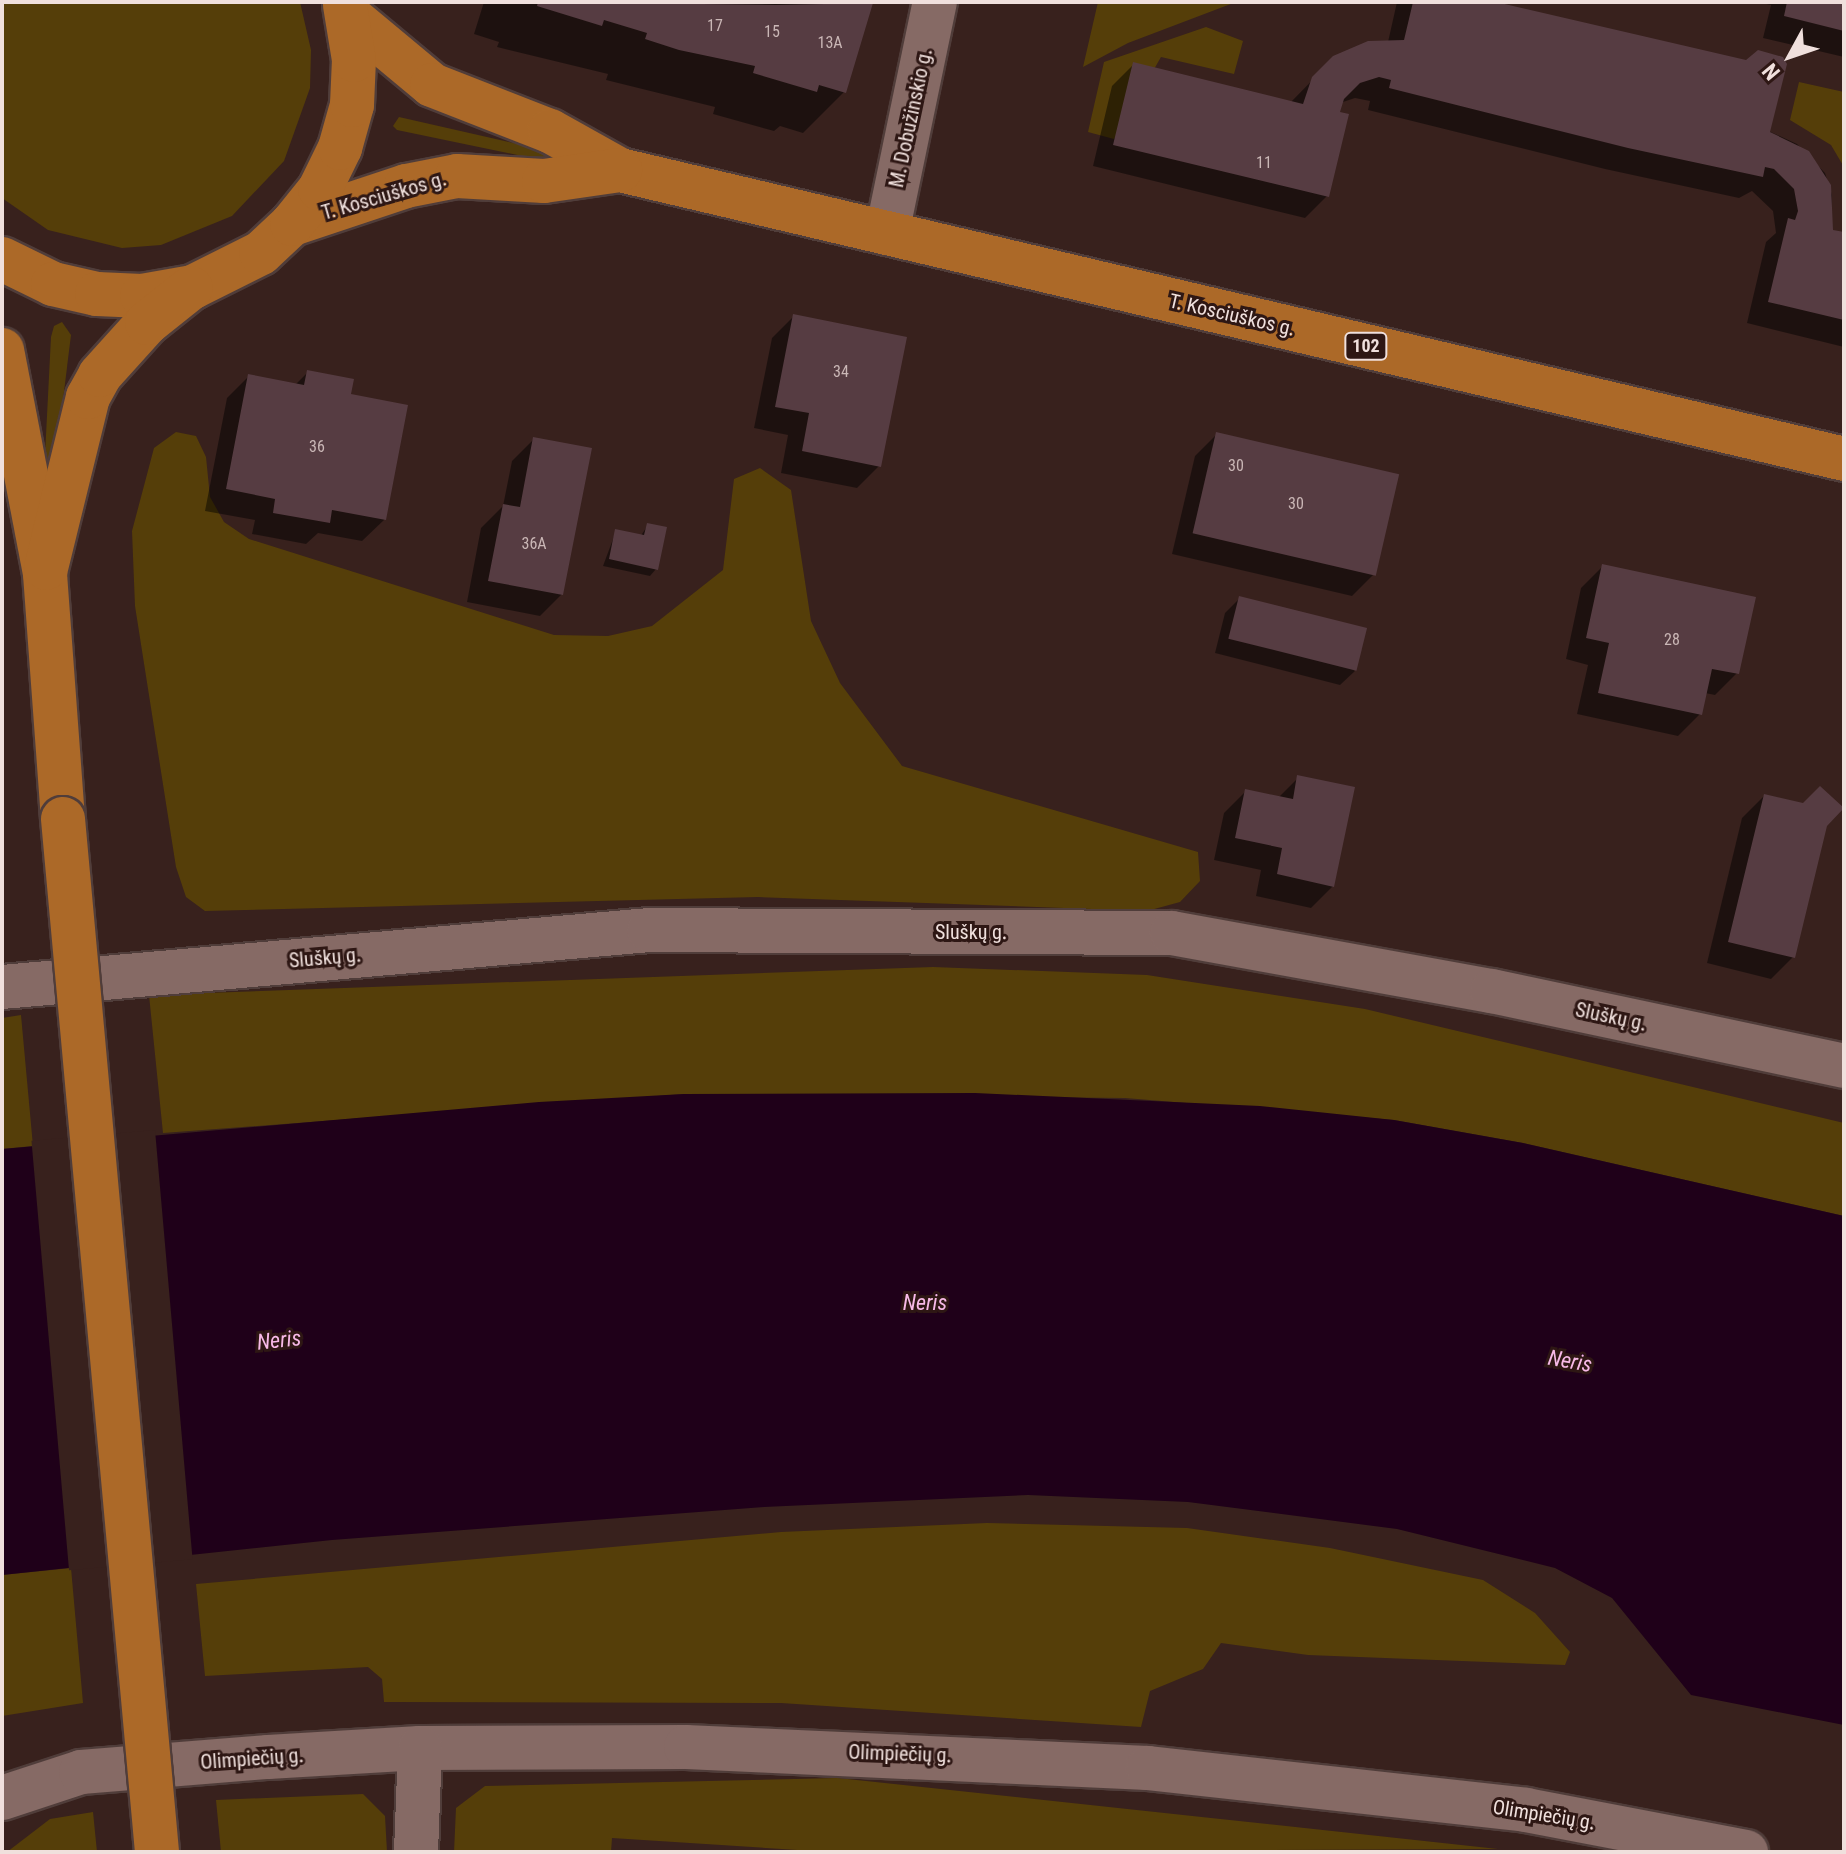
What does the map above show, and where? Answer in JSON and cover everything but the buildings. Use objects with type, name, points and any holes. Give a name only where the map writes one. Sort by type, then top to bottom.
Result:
[{"type":"main road","name":"T. Kosciuškos g.","points":[[346,8],[432,85],[550,131],[620,170],[1844,459]]},
{"type":"main road","points":[[45,574],[94,386],[147,323],[193,287],[261,253],[292,224],[320,189],[340,148],[352,105],[354,60],[346,8]]},
{"type":"main road","name":"T. Kosciuškos g.","points":[[292,224],[377,194],[457,176],[544,181],[620,170]]},
{"type":"main road","points":[[2,259],[53,284],[97,294],[142,296],[193,287]]},
{"type":"main road","points":[[2,350],[45,574],[63,819],[157,1852]]},
{"type":"street","name":"M. Dobužinskio g.","points":[[887,233],[935,2]]},
{"type":"street","name":"Sluškų g.","points":[[2,987],[87,977],[649,930],[1172,933],[1492,991],[1844,1066]]},
{"type":"street","name":"Olimpiečių g.","points":[[2,1798],[48,1780],[81,1772],[420,1748],[686,1747],[1148,1768],[1526,1810],[1746,1852]]},
{"type":"street","points":[[416,1852],[420,1748]]},
{"type":"shaded area","points":[[2,2],[300,2],[311,50],[310,88],[284,161],[232,216],[161,245],[122,248],[48,230],[2,198]]},
{"type":"shaded area","points":[[1098,2],[1236,2],[1128,43],[1083,67]]},
{"type":"shaded area","points":[[1206,27],[1243,41],[1234,74],[1161,57],[1114,139],[1088,132],[1104,62]]},
{"type":"shaded area","points":[[1799,82],[1844,92],[1844,167],[1831,145],[1790,120]]},
{"type":"shaded area","points":[[399,117],[549,151],[551,162],[397,130],[393,126]]},
{"type":"shaded area","points":[[62,322],[71,335],[56,456],[50,462],[45,455],[51,337],[54,326]]},
{"type":"shaded area","points":[[176,432],[196,436],[206,457],[210,497],[224,522],[249,539],[554,635],[608,636],[652,626],[723,570],[734,479],[760,468],[791,490],[811,621],[840,683],[902,766],[1198,852],[1200,881],[1180,902],[1147,911],[758,897],[205,911],[186,897],[176,867],[135,606],[132,531],[154,448]]},
{"type":"shaded area","points":[[933,967],[1147,975],[1365,1009],[1844,1123],[1844,1216],[1523,1143],[1394,1120],[1125,1098],[684,1094],[163,1133],[149,995]]},
{"type":"shaded area","points":[[21,1015],[33,1146],[2,1149],[2,1018]]},
{"type":"shaded area","points":[[987,1523],[1187,1528],[1330,1548],[1483,1580],[1535,1613],[1570,1652],[1565,1665],[1308,1655],[1221,1643],[1203,1669],[1150,1691],[1141,1727],[781,1703],[384,1702],[382,1679],[368,1667],[205,1676],[196,1584],[781,1532]]},
{"type":"shaded area","points":[[71,1568],[83,1703],[2,1716],[2,1575]]},
{"type":"shaded area","points":[[838,1778],[1498,1849],[829,1852],[612,1838],[611,1852],[454,1852],[456,1808],[485,1786]]},
{"type":"shaded area","points":[[363,1794],[385,1816],[387,1852],[221,1852],[216,1800]]},
{"type":"shaded area","points":[[93,1812],[97,1852],[7,1852],[50,1819]]},
{"type":"water","name":"Neris","points":[[975,1093],[1260,1106],[1394,1120],[1523,1143],[1844,1216],[1844,1725],[1691,1695],[1612,1598],[1555,1568],[1397,1529],[1188,1502],[1028,1495],[764,1507],[332,1540],[2,1575],[2,1149],[539,1102],[684,1094]]},
{"type":"pier","points":[[155,1130],[193,1559],[69,1570],[31,1141]]}]
